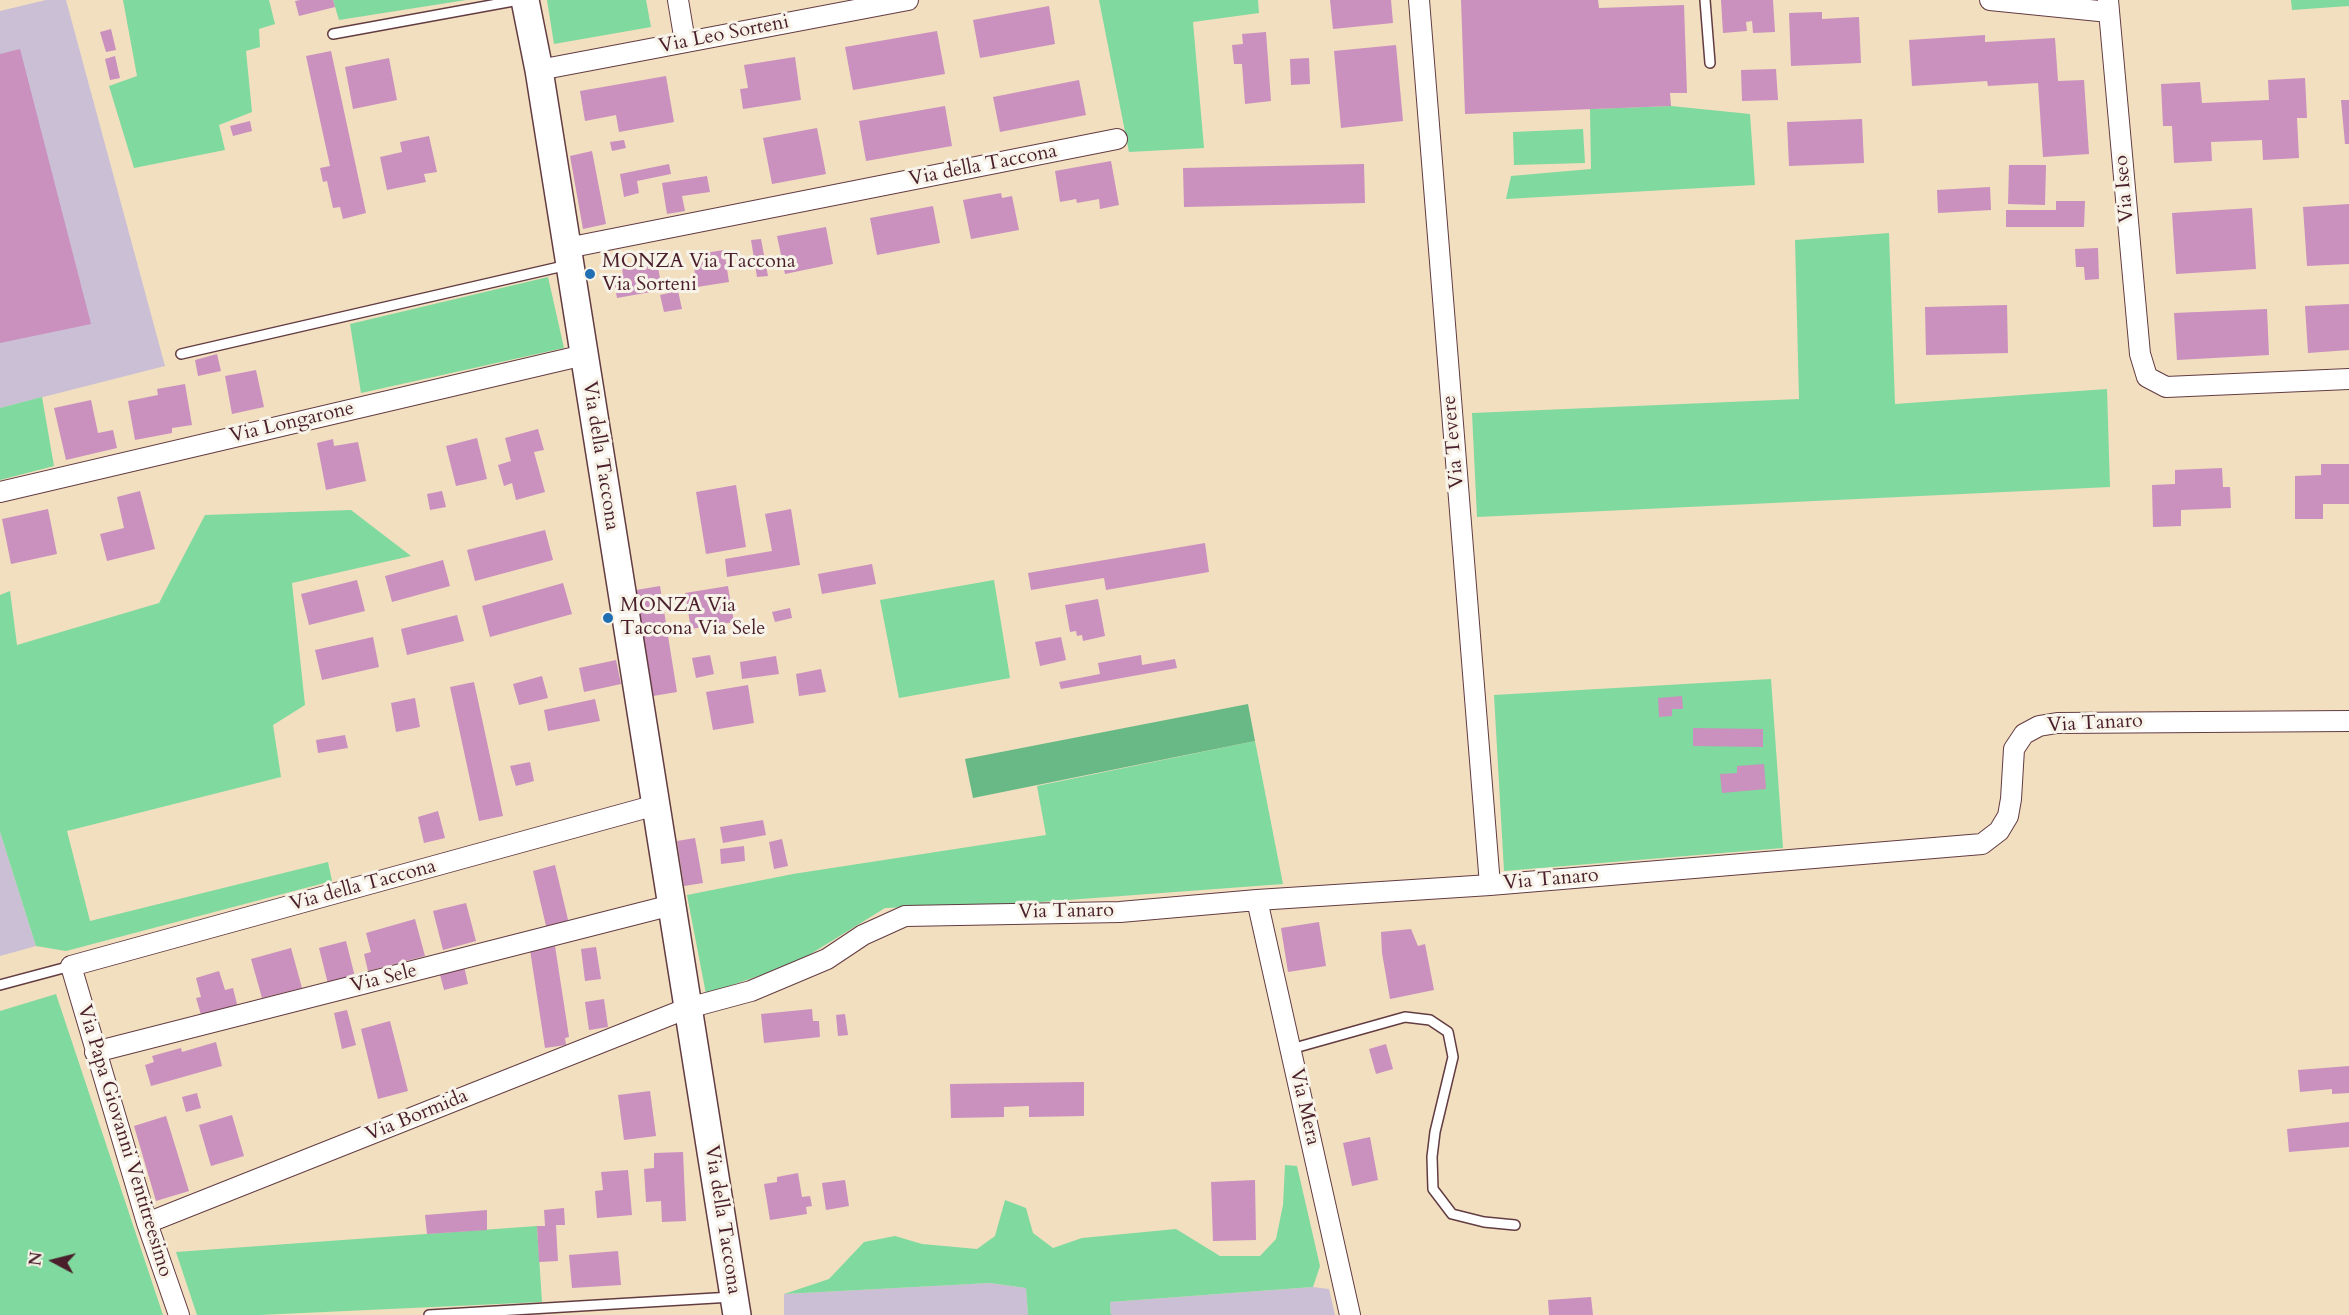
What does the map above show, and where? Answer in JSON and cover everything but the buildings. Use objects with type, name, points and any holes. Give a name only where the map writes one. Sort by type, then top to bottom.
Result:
[{"type":"main road","name":"Via della Taccona","points":[[525,0],[568,256],[735,1306]]},
{"type":"street","points":[[678,0],[685,42]]},
{"type":"street","name":"Via Leo Sorteni","points":[[538,70],[908,0]]},
{"type":"street","name":"Via Tevere","points":[[1419,0],[1490,885]]},
{"type":"street","points":[[1989,0],[2109,6]]},
{"type":"street","name":"Via Iseo","points":[[2109,6],[2140,354],[2147,377],[2166,387],[2349,379]]},
{"type":"street","name":"Via della Taccona","points":[[568,256],[1117,139]]},
{"type":"street","name":"Via Longarone","points":[[0,492],[584,356]]},
{"type":"street","name":"Via Tanaro","points":[[688,1008],[751,991],[827,959],[863,935],[905,916],[1120,912],[1257,900],[1490,885],[1982,844],[1999,831],[2008,816],[2012,800],[2013,749],[2024,734],[2039,726],[2057,723],[2349,720]]},
{"type":"street","name":"Via della Taccona","points":[[71,966],[656,805]]},
{"type":"street","name":"Via Mera","points":[[1257,900],[1350,1315]]},
{"type":"street","name":"Via Sele","points":[[95,1052],[672,905]]},
{"type":"street","name":"Via Papa Giovanni Ventitreesimo","points":[[71,966],[147,1223],[179,1315]]},
{"type":"street","name":"Via Bormida","points":[[147,1223],[688,1008]]},
{"type":"lane","points":[[333,34],[519,0]]},
{"type":"lane","points":[[1705,0],[1710,63]]},
{"type":"lane","points":[[182,354],[568,256]]},
{"type":"lane","points":[[0,985],[71,966]]},
{"type":"lane","points":[[1291,1048],[1405,1017],[1430,1020],[1448,1032],[1453,1057],[1435,1132],[1432,1158],[1433,1189],[1452,1214],[1484,1222],[1515,1225]]},
{"type":"lane","points":[[429,1315],[735,1306]]},
{"type":"shaded area","points":[[46,0],[66,0],[165,366],[0,408],[0,11]]},
{"type":"shaded area","points":[[0,832],[36,946],[0,956]]},
{"type":"shaded area","points":[[990,1283],[1026,1288],[1028,1315],[784,1315],[784,1294]]},
{"type":"shaded area","points":[[1313,1287],[1329,1289],[1335,1315],[1111,1315],[1110,1302]]},
{"type":"green space","points":[[123,0],[269,0],[275,24],[259,29],[260,47],[246,51],[252,112],[219,125],[225,150],[134,168],[109,86],[137,76]]},
{"type":"green space","points":[[333,0],[466,0],[339,20]]},
{"type":"green space","points":[[547,0],[646,0],[651,27],[554,44]]},
{"type":"green space","points":[[1099,0],[1258,0],[1259,13],[1193,22],[1204,148],[1129,152]]},
{"type":"green space","points":[[2291,0],[2349,0],[2349,6],[2292,10]]},
{"type":"green space","points":[[1671,106],[1750,114],[1755,185],[1506,199],[1511,176],[1591,169],[1590,109]]},
{"type":"green space","points":[[1583,129],[1585,163],[1514,165],[1513,132]]},
{"type":"green space","points":[[1889,233],[1895,404],[2107,389],[2110,487],[1477,517],[1472,413],[1799,399],[1795,240]]},
{"type":"green space","points":[[548,277],[564,348],[361,393],[350,324]]},
{"type":"green space","points":[[42,397],[54,466],[0,480],[0,408]]},
{"type":"green space","points":[[351,510],[411,556],[292,583],[305,705],[273,725],[281,777],[67,831],[90,921],[328,862],[332,881],[66,951],[36,946],[0,832],[0,595],[10,591],[17,645],[159,603],[205,515]]},
{"type":"green space","points":[[994,580],[1010,678],[899,698],[880,600]]},
{"type":"green space","points":[[1771,679],[1783,848],[1504,871],[1494,695]]},
{"type":"green space","points":[[1248,704],[1255,741],[973,798],[965,759]]},
{"type":"green space","points":[[1255,741],[1283,884],[1027,903],[885,908],[796,963],[706,994],[687,895],[793,874],[1046,835],[1037,786]]},
{"type":"green space","points":[[56,994],[163,1315],[0,1315],[0,1011]]},
{"type":"green space","points":[[1285,1165],[1297,1166],[1320,1266],[1313,1287],[1110,1302],[1111,1315],[1028,1315],[1026,1288],[990,1283],[784,1294],[829,1279],[864,1242],[895,1236],[922,1244],[977,1249],[995,1236],[1005,1200],[1026,1208],[1033,1233],[1053,1248],[1082,1238],[1176,1229],[1220,1256],[1260,1256],[1276,1239],[1283,1205]]},
{"type":"green space","points":[[537,1226],[542,1302],[259,1315],[197,1315],[176,1252]]},
{"type":"place","name":"MONZA Via Taccona Via Sorteni","points":[[590,274]]},
{"type":"place","name":"MONZA Via Taccona Via Sele","points":[[608,618]]}]
